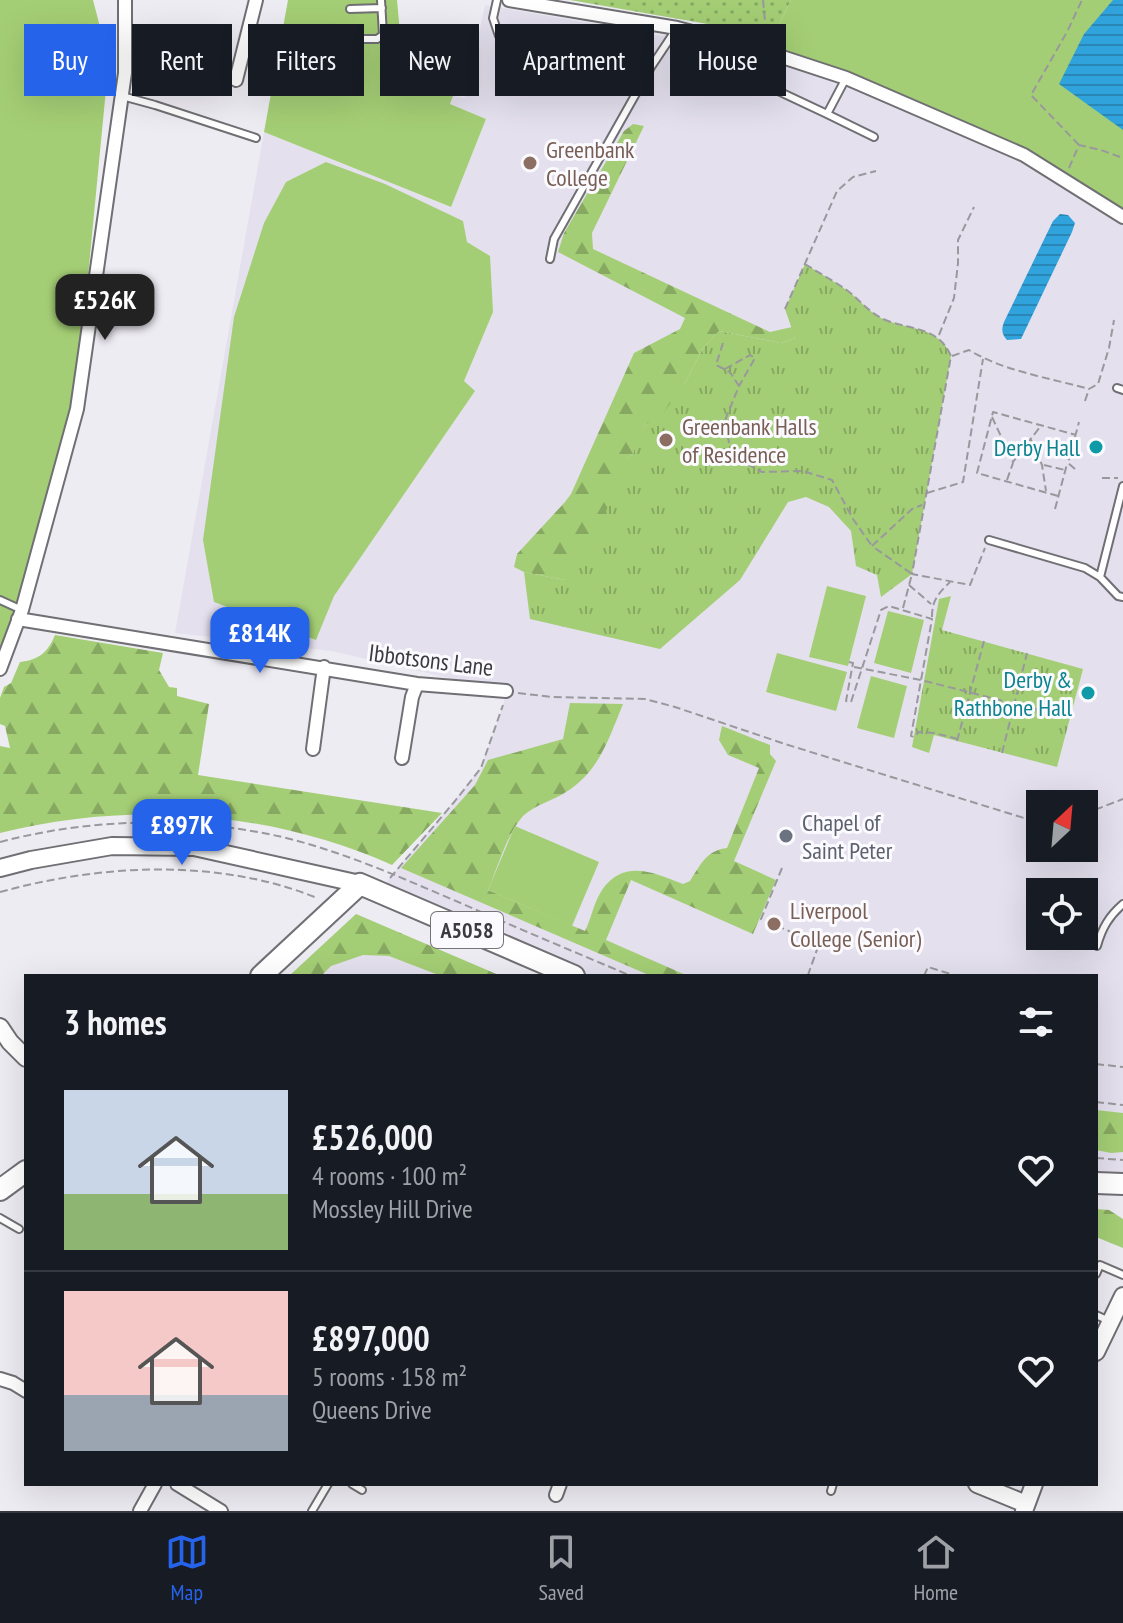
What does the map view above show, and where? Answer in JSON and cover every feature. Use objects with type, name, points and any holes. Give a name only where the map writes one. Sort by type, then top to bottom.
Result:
[{"type":"main road","points":[[263,974],[337,906],[370,888]]},
{"type":"main road","name":"A5058","points":[[370,888],[569,974]]},
{"type":"main road","points":[[0,1190],[24,1172]]},
{"type":"main road","points":[[1098,1183],[1123,1184]]},
{"type":"street","points":[[0,669],[20,614],[77,409],[125,73],[125,0]]},
{"type":"street","points":[[236,80],[256,0]]},
{"type":"street","points":[[509,0],[670,27]]},
{"type":"street","points":[[786,58],[846,78],[1024,155],[1123,217]]},
{"type":"street","name":"Ibbotsons Lane","points":[[20,614],[417,684],[506,691]]},
{"type":"street","points":[[313,749],[324,667]]},
{"type":"street","points":[[402,758],[417,684]]},
{"type":"street","points":[[0,868],[112,846],[194,847],[370,888]]},
{"type":"street","points":[[0,1027],[24,1056]]},
{"type":"street","points":[[1098,1342],[1103,1318],[1122,1300]]},
{"type":"street","points":[[0,1379],[24,1390]]},
{"type":"street","points":[[140,1511],[154,1486]]},
{"type":"street","points":[[180,1486],[221,1511]]},
{"type":"street","points":[[981,1486],[1025,1508],[1033,1486]]},
{"type":"lane","points":[[497,0],[493,18],[499,36],[604,55],[623,44],[626,20]]},
{"type":"lane","points":[[350,9],[382,4],[383,35],[377,39],[364,39]]},
{"type":"lane","points":[[550,259],[554,239],[670,38]]},
{"type":"lane","points":[[827,114],[846,78]]},
{"type":"lane","points":[[786,95],[874,137]]},
{"type":"lane","points":[[122,96],[256,138]]},
{"type":"lane","points":[[1100,577],[1123,486]]},
{"type":"lane","points":[[989,540],[1085,568],[1123,597]]},
{"type":"lane","points":[[0,600],[20,614]]},
{"type":"lane","points":[[1098,943],[1111,914],[1123,904]]},
{"type":"lane","points":[[0,1218],[19,1229]]},
{"type":"lane","points":[[1098,1270],[1100,1265],[1123,1275]]},
{"type":"lane","points":[[312,1511],[327,1486]]},
{"type":"lane","points":[[355,1486],[362,1490]]},
{"type":"path","points":[[763,0],[765,24]]},
{"type":"path","points":[[1082,0],[1031,95],[1079,145],[1123,158]]},
{"type":"path","points":[[1064,180],[1079,145]]},
{"type":"path","points":[[785,309],[837,191],[853,177],[876,171]]},
{"type":"path","points":[[939,337],[954,298],[958,240],[974,207]]},
{"type":"path","points":[[805,264],[849,292],[871,313],[939,337],[951,356],[912,574],[902,610]]},
{"type":"path","points":[[1085,401],[1089,389],[1098,384],[1114,320]]},
{"type":"path","points":[[723,343],[716,365],[730,372],[739,386]]},
{"type":"path","points":[[951,356],[969,350],[1004,367],[1089,389]]},
{"type":"path","points":[[724,369],[750,355],[755,358],[724,423],[730,446],[742,461],[762,472],[803,471],[832,480],[872,546],[912,574],[970,585],[989,540]]},
{"type":"path","points":[[926,493],[963,482],[983,359]]},
{"type":"path","points":[[1058,496],[977,473],[993,412],[1076,435]]},
{"type":"path","points":[[992,416],[1013,462]]},
{"type":"path","points":[[1055,509],[1079,422]]},
{"type":"path","points":[[1007,482],[1013,462],[1041,425]]},
{"type":"path","points":[[1031,439],[1042,465],[1046,493]]},
{"type":"path","points":[[1068,463],[1075,469]]},
{"type":"path","points":[[1042,465],[1066,470]]},
{"type":"path","points":[[1102,478],[1123,478]]},
{"type":"path","points":[[872,546],[912,509],[923,505]]},
{"type":"path","points":[[950,582],[932,605],[911,736],[915,737],[918,732],[934,733],[958,740],[984,641]]},
{"type":"path","points":[[909,585],[932,605]]},
{"type":"path","points":[[849,662],[853,663],[846,701],[851,702],[881,610],[889,606],[932,619]]},
{"type":"path","points":[[1002,753],[1027,653]]},
{"type":"path","points":[[852,667],[921,680],[1070,718]]},
{"type":"path","points":[[370,888],[455,801],[481,768],[506,691],[552,697],[645,699],[1026,819]]},
{"type":"path","points":[[1098,809],[1123,799]]},
{"type":"path","points":[[782,868],[761,919],[819,944],[808,974]]},
{"type":"path","points":[[0,892],[84,874],[191,871],[272,883],[337,906]]},
{"type":"path","points":[[925,974],[928,967],[951,974]]},
{"type":"path","points":[[1098,1064],[1123,1067]]},
{"type":"path","points":[[1098,1102],[1123,1105]]},
{"type":"path","points":[[1098,1158],[1123,1160]]},
{"type":"shaded area","name":"Greenbank Halls of Residence","points":[[485,5],[594,24],[495,24],[495,96],[654,96],[654,34],[663,36],[670,32],[670,96],[786,96],[786,60],[1024,155],[1123,217],[1123,1184],[1098,1183],[1098,974],[569,974],[379,891],[481,768],[506,691],[331,651],[175,633],[264,132],[450,207],[486,119],[450,104],[453,96],[479,96],[479,33]]},
{"type":"shaded area","points":[[356,914],[496,974],[291,974]]},
{"type":"green space","points":[[0,0],[93,0],[99,24],[24,24],[24,96],[105,96],[77,391],[22,592],[0,652]]},
{"type":"green space","points":[[288,0],[397,0],[399,24],[380,24],[380,96],[453,96],[450,104],[486,119],[451,207],[264,132],[271,96],[364,96],[364,24],[284,24]]},
{"type":"green space","points":[[570,0],[791,0],[780,24],[708,24]]},
{"type":"green space","points":[[791,0],[1123,0],[1123,217],[1024,155],[786,60],[786,24],[780,24]]},
{"type":"green space","points":[[633,124],[644,126],[592,233],[593,249],[770,332],[792,327],[795,338],[781,343],[719,331],[703,348],[685,383],[659,419],[646,424],[640,433],[588,556],[565,580],[524,572],[514,567],[517,554],[571,494],[634,353],[680,329],[685,318],[558,252],[564,233],[624,131]]},
{"type":"green space","points":[[326,162],[385,184],[463,221],[467,242],[490,256],[493,312],[464,381],[475,391],[334,596],[316,640],[214,602],[203,540],[234,317],[264,223],[286,182]]},
{"type":"green space","points":[[805,264],[848,291],[882,318],[933,335],[951,356],[912,574],[881,597],[877,575],[856,566],[851,531],[829,507],[806,497],[788,502],[740,580],[660,649],[530,619],[524,572],[565,580],[628,457],[633,454],[639,433],[685,383],[703,348],[719,331],[781,343],[795,338],[785,309]]},
{"type":"green space","points":[[827,586],[866,596],[848,666],[809,657]]},
{"type":"green space","points":[[951,596],[942,630],[1083,669],[1057,767],[934,735],[929,753],[912,747],[939,599]]},
{"type":"green space","points":[[888,611],[924,620],[911,673],[874,663]]},
{"type":"green space","points":[[55,635],[163,653],[159,670],[169,687],[177,688],[177,696],[209,704],[198,775],[442,813],[392,865],[298,833],[249,822],[199,816],[99,816],[0,833],[0,746],[10,748],[5,726],[0,724],[0,698],[20,662],[42,654]]},
{"type":"green space","points":[[777,653],[847,672],[836,711],[766,692]]},
{"type":"green space","points":[[871,676],[907,686],[894,738],[857,728]]},
{"type":"green space","points":[[570,703],[623,704],[602,753],[587,775],[566,792],[527,812],[517,823],[488,890],[585,931],[602,890],[620,874],[640,871],[683,884],[690,881],[709,855],[727,848],[759,768],[728,755],[719,740],[722,726],[770,745],[770,754],[776,761],[734,861],[776,880],[753,934],[631,880],[606,940],[683,974],[646,974],[401,868],[475,785],[488,760],[563,739]]},
{"type":"green space","points":[[515,826],[599,862],[572,926],[488,890]]},
{"type":"green space","points":[[356,914],[496,974],[436,974],[389,956],[363,955],[331,966],[323,974],[291,974]]},
{"type":"green space","points":[[1098,1110],[1123,1113],[1123,1152],[1098,1150]]},
{"type":"green space","points":[[1098,1209],[1109,1210],[1123,1219],[1123,1248],[1098,1238]]},
{"type":"water","points":[[1113,0],[1123,0],[1123,130],[1059,84],[1084,34]]},
{"type":"water","points":[[1060,214],[1068,215],[1075,223],[1072,232],[1021,339],[1007,340],[1002,332],[1004,322],[1053,221]]},
{"type":"place","name":"Greenbank College","points":[[530,163]]},
{"type":"place","name":"Greenbank Halls of Residence","points":[[666,440]]},
{"type":"place","name":"Derby Hall","points":[[1096,447]]},
{"type":"place","name":"Derby & Rathbone Hall","points":[[1088,693]]},
{"type":"place","name":"Chapel of Saint Peter","points":[[786,836]]},
{"type":"place","name":"Liverpool College (Senior)","points":[[774,924]]}]
